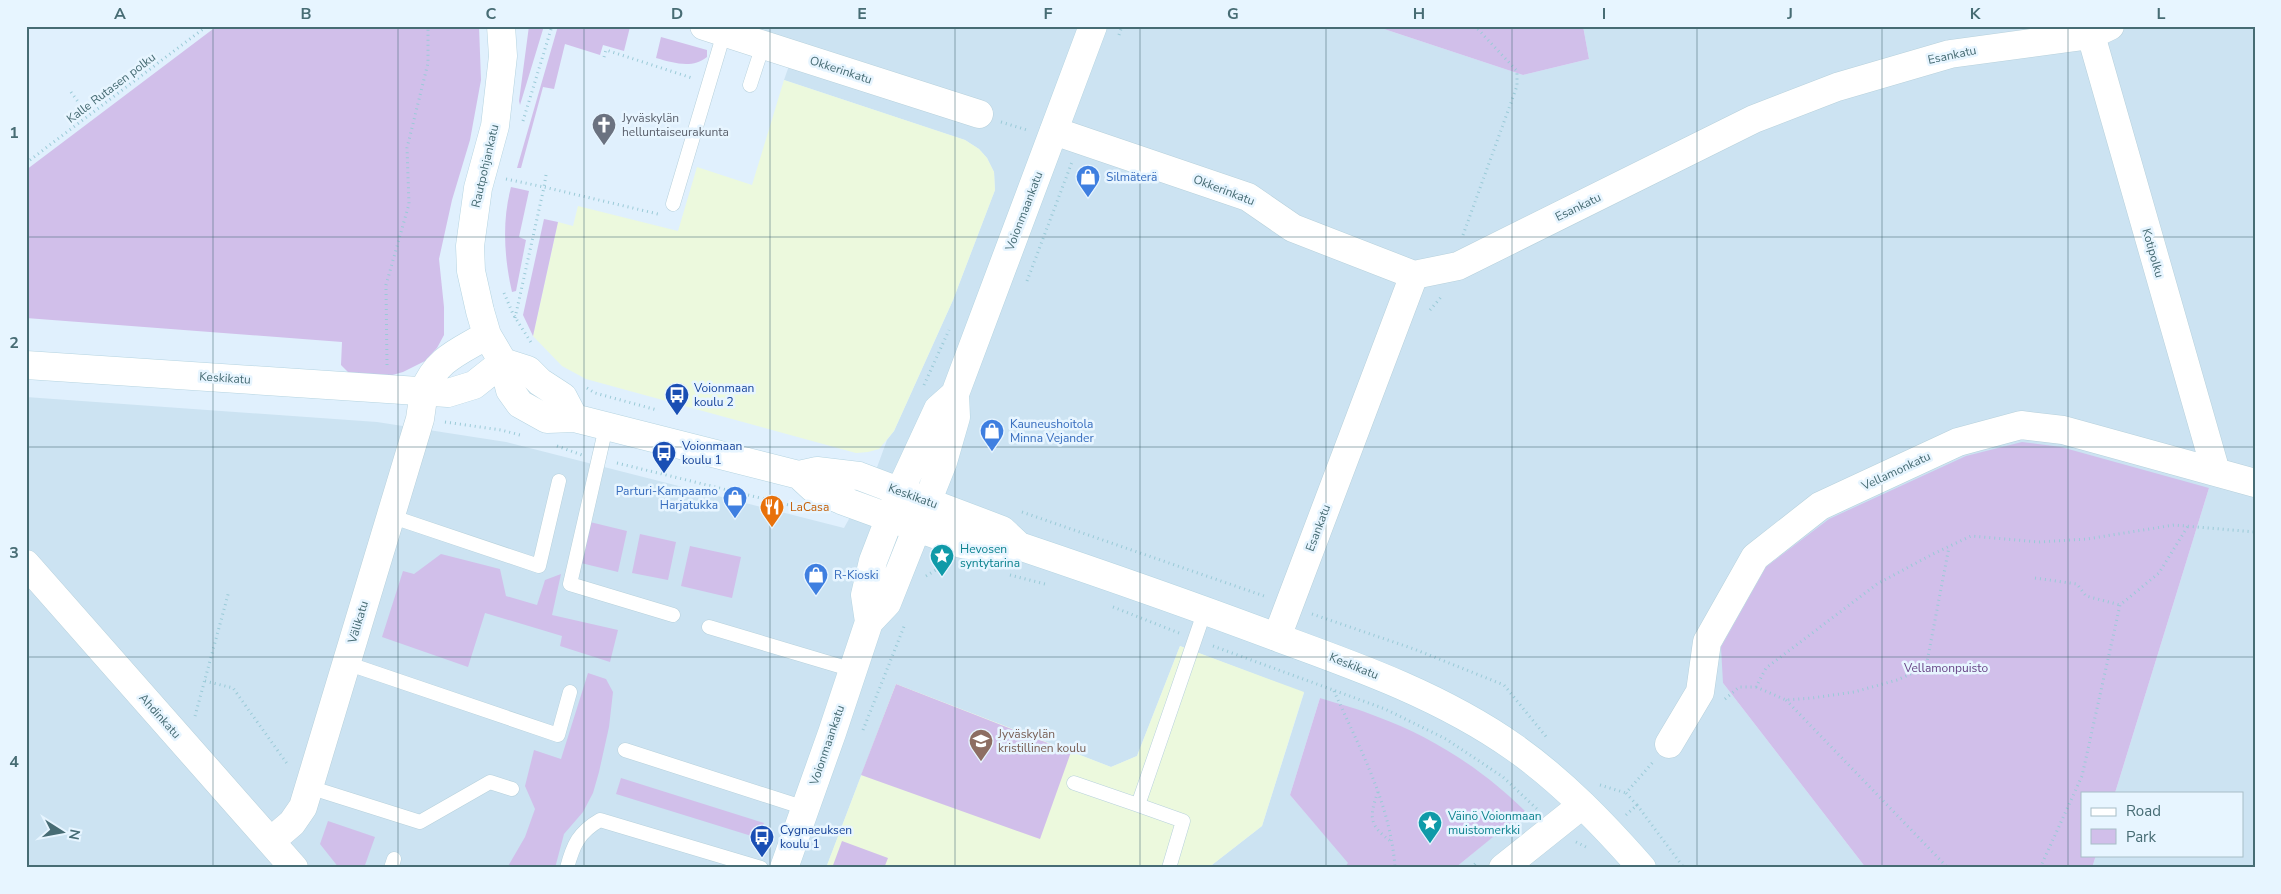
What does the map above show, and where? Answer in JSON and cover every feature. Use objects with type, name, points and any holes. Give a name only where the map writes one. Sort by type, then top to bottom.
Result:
[{"type":"street","name":"Rautpohjankatu","points":[[488,335],[471,271],[470,246],[478,188],[495,126],[503,56],[501,26]]},
{"type":"street","name":"Voionmaankatu","points":[[784,868],[869,622],[887,603],[943,462],[956,417],[955,394],[1042,126],[1093,26]]},
{"type":"street","name":"Okkerinkatu","points":[[714,30],[979,114]]},
{"type":"street","name":"Esankatu","points":[[1277,637],[1414,275],[1458,266],[1754,119],[1837,87],[1950,54],[2100,30]]},
{"type":"street","name":"Kotipolku","points":[[2100,30],[2216,472]]},
{"type":"street","name":"Okkerinkatu","points":[[1042,126],[1248,197],[1293,228],[1414,275]]},
{"type":"street","name":"Keskikatu","points":[[488,335],[503,362],[510,390],[520,404],[547,419],[574,418],[799,475],[817,471],[859,476],[1002,530],[1019,546],[1205,610],[1392,681],[1456,711],[1516,749],[1582,805],[1609,831],[1642,868]]},
{"type":"street","points":[[424,391],[430,374],[441,364],[488,335]]},
{"type":"street","name":"Keskikatu","points":[[26,365],[448,393],[474,385],[503,362]]},
{"type":"street","name":"Välikatu","points":[[271,840],[292,823],[303,807],[300,778],[346,662],[420,418],[424,391]]},
{"type":"street","name":"Voionmaankatu","points":[[869,622],[865,595],[873,561],[900,491],[938,409],[955,394]]},
{"type":"street","name":"Vellamonkatu","points":[[1669,744],[1700,692],[1708,642],[1755,557],[1820,506],[1958,442],[2021,425],[2063,430],[2255,483]]},
{"type":"street","name":"Keskikatu","points":[[799,475],[813,488],[962,544],[995,550],[1019,546]]},
{"type":"street","name":"Ahdinkatu","points":[[26,564],[294,868]]},
{"type":"street","points":[[1503,868],[1582,805]]},
{"type":"lane","points":[[673,204],[709,84],[714,30]]},
{"type":"lane","points":[[750,85],[763,45]]},
{"type":"lane","points":[[606,427],[570,584],[673,614]]},
{"type":"lane","points":[[390,516],[539,566],[559,481]]},
{"type":"lane","points":[[1138,805],[1205,610]]},
{"type":"lane","points":[[709,627],[853,670]]},
{"type":"lane","points":[[346,662],[558,735],[570,692]]},
{"type":"lane","points":[[625,750],[805,808]]},
{"type":"lane","points":[[300,778],[420,822],[490,782],[512,789]]},
{"type":"lane","points":[[1074,782],[1183,821],[1169,868]]},
{"type":"lane","points":[[567,868],[572,850],[584,829],[600,820],[760,868]]},
{"type":"path","name":"Kalle Rutasen polku","points":[[26,163],[207,26]]},
{"type":"path","points":[[392,390],[387,364],[386,284],[409,204],[407,148],[428,63],[428,26]]},
{"type":"path","points":[[523,122],[552,26]]},
{"type":"path","points":[[1458,266],[1457,250],[1517,86],[1517,71],[1475,26]]},
{"type":"path","points":[[604,57],[606,50],[709,84]]},
{"type":"path","points":[[71,92],[88,116]]},
{"type":"path","points":[[1024,139],[1042,126]]},
{"type":"path","points":[[503,187],[508,169]]},
{"type":"path","points":[[515,318],[546,175]]},
{"type":"path","points":[[506,179],[659,214],[673,204]]},
{"type":"path","points":[[503,290],[515,318],[533,345]]},
{"type":"path","points":[[921,391],[950,329]]},
{"type":"path","points":[[581,384],[596,393],[659,411]]},
{"type":"path","points":[[1756,687],[1766,668],[1877,584],[1971,536],[2039,542],[2087,539],[2174,525],[2255,532]]},
{"type":"path","points":[[2040,868],[2082,776],[2120,605],[2159,573],[2188,526]]},
{"type":"path","points":[[1786,700],[1854,692],[1897,680],[1926,667],[1949,546]]},
{"type":"path","points":[[921,579],[948,564]]},
{"type":"path","points":[[1003,573],[1049,585]]},
{"type":"path","points":[[2035,578],[2077,584],[2086,596],[2120,605]]},
{"type":"path","points":[[194,717],[229,591]]},
{"type":"path","points":[[1111,607],[1385,709],[1446,739],[1503,777],[1572,840],[1589,849],[1594,855]]},
{"type":"path","points":[[860,737],[908,616]]},
{"type":"path","points":[[204,681],[234,688],[300,778]]},
{"type":"path","points":[[1723,700],[1739,687],[1756,687],[1786,700],[1948,868]]},
{"type":"path","points":[[1334,691],[1378,792],[1393,844],[1395,868]]},
{"type":"path","points":[[1669,744],[1626,793],[1684,868]]},
{"type":"path","points":[[1378,792],[1371,811],[1377,831],[1393,844]]},
{"type":"path","points":[[1589,849],[1637,805]]},
{"type":"shaded area","points":[[695,26],[1375,26],[1523,75],[1589,59],[1583,26],[2255,26],[2255,868],[2092,868],[2096,856],[2244,856],[2244,792],[2115,792],[2209,488],[1723,683],[1866,868],[1455,868],[1524,811],[1320,698],[1290,795],[1349,863],[1344,868],[1208,868],[1262,826],[1304,693],[1180,646],[1137,756],[1111,767],[896,684],[826,868],[26,868],[26,397],[377,422],[506,442],[844,528],[876,470],[887,440],[894,431],[953,300],[995,190],[994,172],[987,158],[979,149],[965,140],[784,80],[792,57]]},
{"type":"shaded area","points":[[784,80],[965,140],[979,149],[987,158],[994,172],[995,190],[953,300],[894,431],[879,449],[868,452],[856,453],[586,379],[562,366],[533,336],[558,222],[573,226],[578,206],[678,231],[697,167],[752,185]]},
{"type":"shaded area","name":"Jyväskylän kristillinen koulu","points":[[1180,646],[1304,692],[1262,826],[1208,868],[826,868],[896,684],[1111,767],[1137,756]]},
{"type":"green space","points":[[217,26],[479,26],[481,80],[470,140],[452,200],[439,259],[444,307],[444,335],[437,348],[425,361],[403,372],[382,378],[352,376],[341,365],[342,342],[26,318],[26,170]]},
{"type":"green space","points":[[529,26],[544,26],[520,105],[519,101]]},
{"type":"green space","points":[[558,26],[630,27],[624,51],[603,45],[600,55],[565,44],[554,89],[543,87],[521,168],[517,168]]},
{"type":"green space","points":[[1375,26],[1583,26],[1589,59],[1523,75]]},
{"type":"green space","points":[[661,37],[707,50],[707,57],[701,61],[689,64],[656,58]]},
{"type":"green space","points":[[511,187],[529,191],[519,237],[526,240],[516,291],[512,292],[507,266],[505,239],[506,213]]},
{"type":"green space","points":[[544,219],[558,222],[533,336],[523,315]]},
{"type":"green space","name":"Vellamonpuisto","points":[[2022,442],[2061,447],[2209,488],[2115,792],[2081,792],[2081,856],[2096,856],[2092,868],[1866,868],[1723,683],[1721,647],[1766,567],[1829,519],[1966,456]]},
{"type":"green space","points":[[590,522],[627,531],[618,572],[581,563]]},
{"type":"green space","points":[[640,534],[676,542],[668,580],[632,573]]},
{"type":"green space","points":[[690,546],[741,557],[732,598],[681,586]]},
{"type":"green space","points":[[441,554],[500,569],[506,596],[537,605],[545,580],[561,574],[552,615],[618,630],[610,662],[560,646],[562,636],[485,613],[468,667],[382,637],[403,571],[414,574]]},
{"type":"green space","points":[[588,673],[606,679],[613,692],[609,727],[593,793],[583,812],[564,834],[555,868],[507,868],[525,837],[535,809],[525,786],[534,750],[561,759]]},
{"type":"green space","points":[[896,684],[1071,752],[1040,839],[861,775]]},
{"type":"green space","points":[[1320,698],[1364,712],[1418,734],[1475,769],[1493,782],[1525,811],[1455,868],[1344,868],[1348,863],[1290,795]]},
{"type":"green space","points":[[621,778],[764,823],[758,838],[616,794]]},
{"type":"green space","points":[[328,821],[375,837],[364,868],[339,868],[320,844]]},
{"type":"green space","points":[[842,841],[888,858],[884,868],[832,868]]},
{"type":"place","name":"Jyväskylän helluntaiseurakunta","points":[[604,146]]},
{"type":"place","name":"Silmäterä","points":[[1088,198]]},
{"type":"place","name":"Voionmaan koulu 2","points":[[677,416]]},
{"type":"place","name":"Kauneushoitola Minna Vejander","points":[[992,452]]},
{"type":"place","name":"Voionmaan koulu 1","points":[[664,474]]},
{"type":"place","name":"Parturi-Kampaamo Harjatukka","points":[[735,519]]},
{"type":"place","name":"LaCasa","points":[[772,528]]},
{"type":"place","name":"Hevosen syntytarina","points":[[942,577]]},
{"type":"place","name":"R-Kioski","points":[[816,596]]},
{"type":"place","name":"Jyväskylän kristillinen koulu","points":[[981,762]]},
{"type":"place","name":"Väinö Voionmaan muistomerkki","points":[[1430,844]]},
{"type":"place","name":"Cygnaeuksen koulu 1","points":[[762,858]]}]
